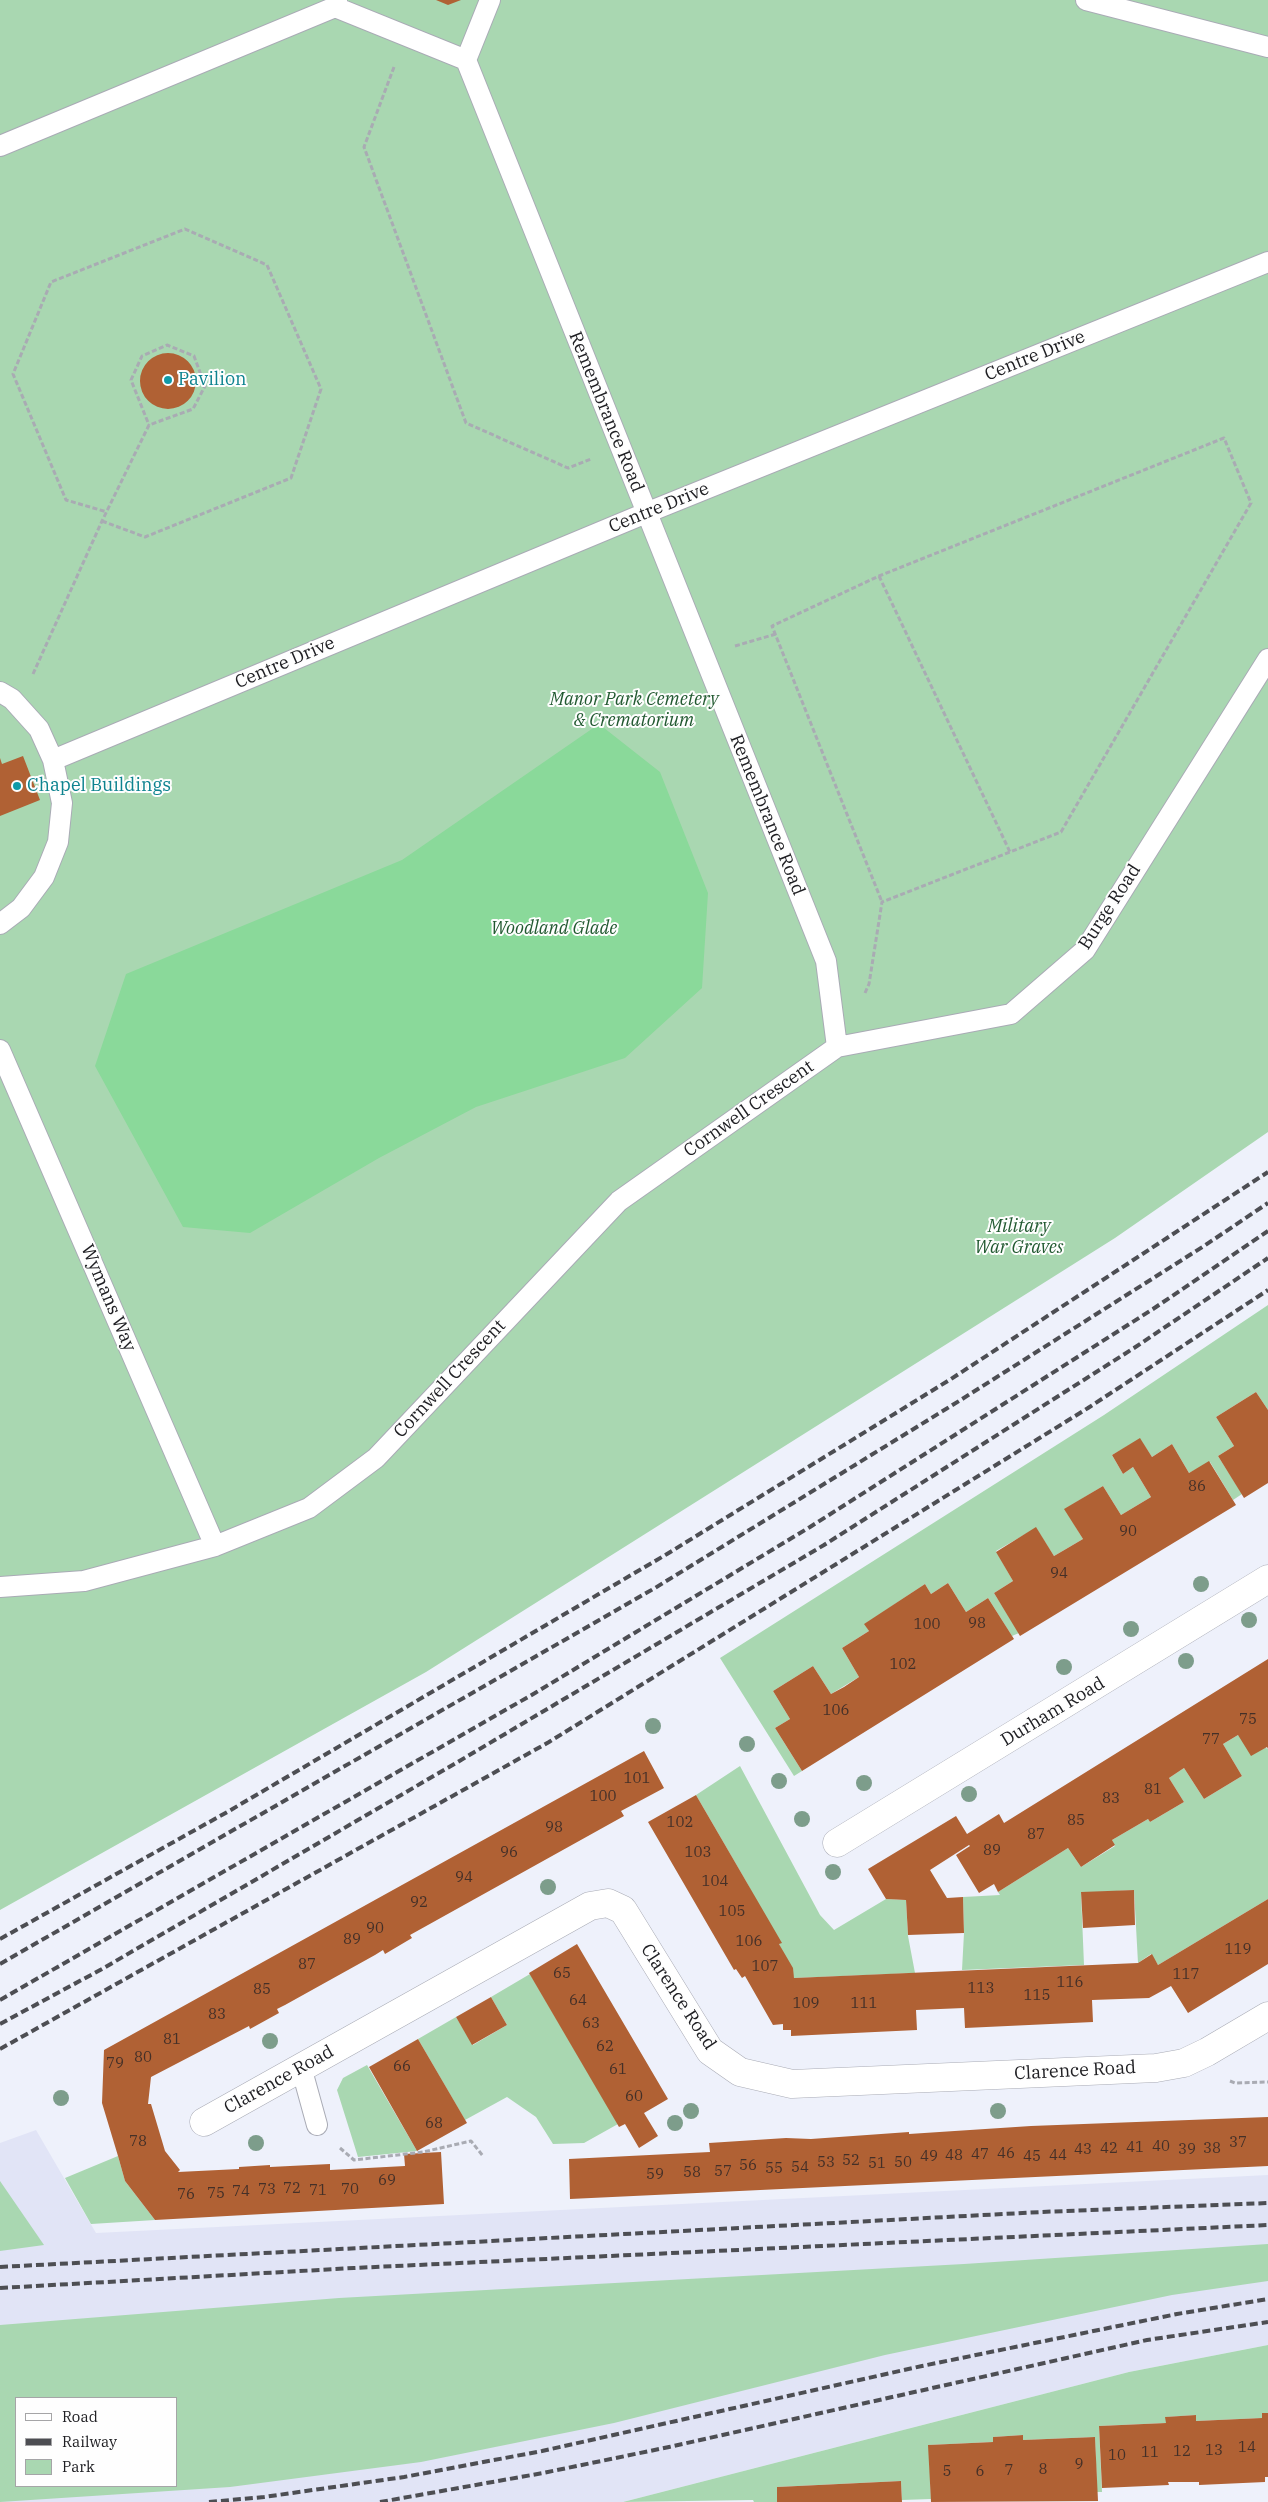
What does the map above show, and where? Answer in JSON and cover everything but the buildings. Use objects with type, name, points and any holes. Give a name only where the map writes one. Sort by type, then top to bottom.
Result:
[{"type":"street","name":"Durham Road","points":[[837,1842],[1268,1579]]},
{"type":"street","name":"Clarence Road","points":[[204,2122],[590,1906],[608,1903],[623,1910],[710,2051],[740,2072],[792,2084],[1156,2068],[1184,2063],[1208,2052],[1268,2016]]},
{"type":"lane","points":[[0,146],[336,4],[406,36],[466,60],[490,0]]},
{"type":"lane","points":[[1086,0],[1268,47]]},
{"type":"lane","name":"Remembrance Road","points":[[466,60],[826,961],[837,1046]]},
{"type":"lane","name":"Centre Drive","points":[[53,760],[646,513],[1268,262]]},
{"type":"lane","name":"Burge Road","points":[[837,1046],[1011,1014],[1084,950],[1268,659]]},
{"type":"lane","points":[[0,692],[12,699],[38,729],[53,760],[62,803],[58,842],[44,878],[21,908],[0,924]]},
{"type":"lane","name":"Cornwell Crescent","points":[[0,1587],[84,1581],[215,1546],[309,1508],[376,1458],[618,1201],[837,1046]]},
{"type":"lane","name":"Wymans Way","points":[[0,1050],[215,1546]]},
{"type":"lane","points":[[301,2068],[317,2125]]},
{"type":"path","points":[[406,36],[364,147],[466,423],[568,468],[620,449]]},
{"type":"path","points":[[102,521],[145,537],[290,478],[321,389],[267,265],[185,229],[51,282],[13,374],[66,500],[106,512]]},
{"type":"path","points":[[19,707],[106,512],[149,425],[194,409],[205,386],[194,356],[167,346],[142,356],[131,380],[149,425]]},
{"type":"path","points":[[837,1046],[869,984],[882,902],[772,626],[879,576],[1224,438],[1252,503],[1061,832],[882,902]]},
{"type":"path","points":[[879,576],[1010,852]]},
{"type":"path","points":[[703,655],[776,634]]},
{"type":"path","points":[[1226,2079],[1235,2083],[1268,2082]]},
{"type":"path","points":[[317,2125],[327,2138],[354,2160],[423,2152],[470,2141],[483,2156]]},
{"type":"shaded area","points":[[36,2130],[96,2233],[1268,2175],[1268,2345],[1129,2372],[623,2502],[0,2502],[0,2143]]},
{"type":"green space","name":"Manor Park Cemetery & Crematorium","points":[[0,0],[1268,0],[1268,1132],[1115,1238],[426,1672],[0,1910]]},
{"type":"green space","name":"Woodland Glade","points":[[599,724],[660,772],[708,893],[702,988],[625,1058],[476,1107],[379,1158],[250,1233],[183,1227],[95,1066],[126,974],[402,860]]},
{"type":"green space","points":[[1268,1305],[1268,1410],[1256,1392],[1216,1417],[1234,1446],[1218,1456],[1242,1494],[1233,1500],[1210,1462],[1189,1473],[1172,1444],[1152,1457],[1140,1439],[1112,1455],[1123,1474],[1133,1467],[1151,1497],[1121,1515],[1103,1486],[1065,1509],[1083,1539],[1054,1556],[1036,1528],[996,1551],[1013,1581],[994,1593],[1019,1633],[1012,1636],[988,1598],[966,1612],[948,1583],[931,1594],[925,1584],[865,1624],[869,1631],[842,1648],[859,1677],[831,1694],[813,1666],[773,1691],[790,1719],[775,1728],[802,1771],[794,1776],[720,1658],[1104,1415]]},
{"type":"green space","points":[[1238,1735],[1268,1749],[1268,1899],[1158,1965],[1151,1954],[1138,1963],[1134,1890],[1081,1893],[1084,1965],[962,1970],[963,1897],[1000,1895],[998,1892],[1068,1848],[1081,1867],[1115,1846],[1112,1840],[1148,1819],[1150,1822],[1184,1802],[1169,1778],[1184,1768],[1204,1799],[1242,1776],[1223,1744]]},
{"type":"green space","points":[[740,1766],[820,1915],[834,1930],[886,1899],[906,1900],[908,1936],[915,1973],[794,1978],[779,1944],[747,1883],[696,1795]]},
{"type":"green space","points":[[530,1974],[618,2124],[584,2143],[553,2144],[536,2117],[507,2097],[465,2120],[418,2039],[456,2017],[473,2045],[507,2025],[491,1997]]},
{"type":"green space","points":[[367,2065],[417,2151],[358,2157],[337,2090],[343,2078]]},
{"type":"green space","points":[[118,2156],[125,2181],[155,2220],[91,2224],[65,2178]]},
{"type":"green space","points":[[0,2181],[44,2245],[0,2251]]},
{"type":"green space","points":[[1268,2244],[1268,2281],[1172,2295],[885,2355],[614,2423],[421,2462],[230,2487],[0,2502],[0,2325],[339,2298],[964,2264]]},
{"type":"green space","points":[[1268,2345],[1268,2413],[1262,2413],[1262,2418],[1196,2421],[1196,2415],[1166,2417],[1166,2423],[1099,2426],[1102,2492],[1097,2492],[1095,2437],[1023,2440],[1023,2435],[993,2437],[993,2442],[929,2445],[931,2499],[902,2500],[901,2481],[777,2487],[777,2502],[754,2502],[753,2500],[623,2502],[1129,2372]]},
{"type":"railway","points":[[0,1939],[229,1811],[667,1554],[951,1379],[1268,1172]]},
{"type":"railway","points":[[0,1964],[655,1588],[959,1401],[1204,1246],[1268,1203]]},
{"type":"railway","points":[[0,2000],[535,1693],[810,1527],[1153,1309],[1268,1231]]},
{"type":"railway","points":[[0,2024],[102,1969],[456,1763],[824,1545],[1134,1348],[1268,1258]]},
{"type":"railway","points":[[0,2049],[549,1742],[1088,1408],[1268,1290]]},
{"type":"railway","points":[[0,2267],[1041,2212],[1268,2203]]},
{"type":"railway","points":[[0,2288],[354,2268],[1268,2225]]},
{"type":"railway","points":[[209,2502],[264,2497],[404,2477],[542,2451],[922,2366],[1177,2314],[1268,2299]]},
{"type":"railway","points":[[380,2502],[543,2473],[669,2447],[1147,2340],[1268,2322]]},
{"type":"place","name":"Pavilion","points":[[168,380]]},
{"type":"place","name":"Chapel Buildings","points":[[17,786]]},
{"type":"park label","name":"Military War Graves","points":[[1019,1237]]}]
